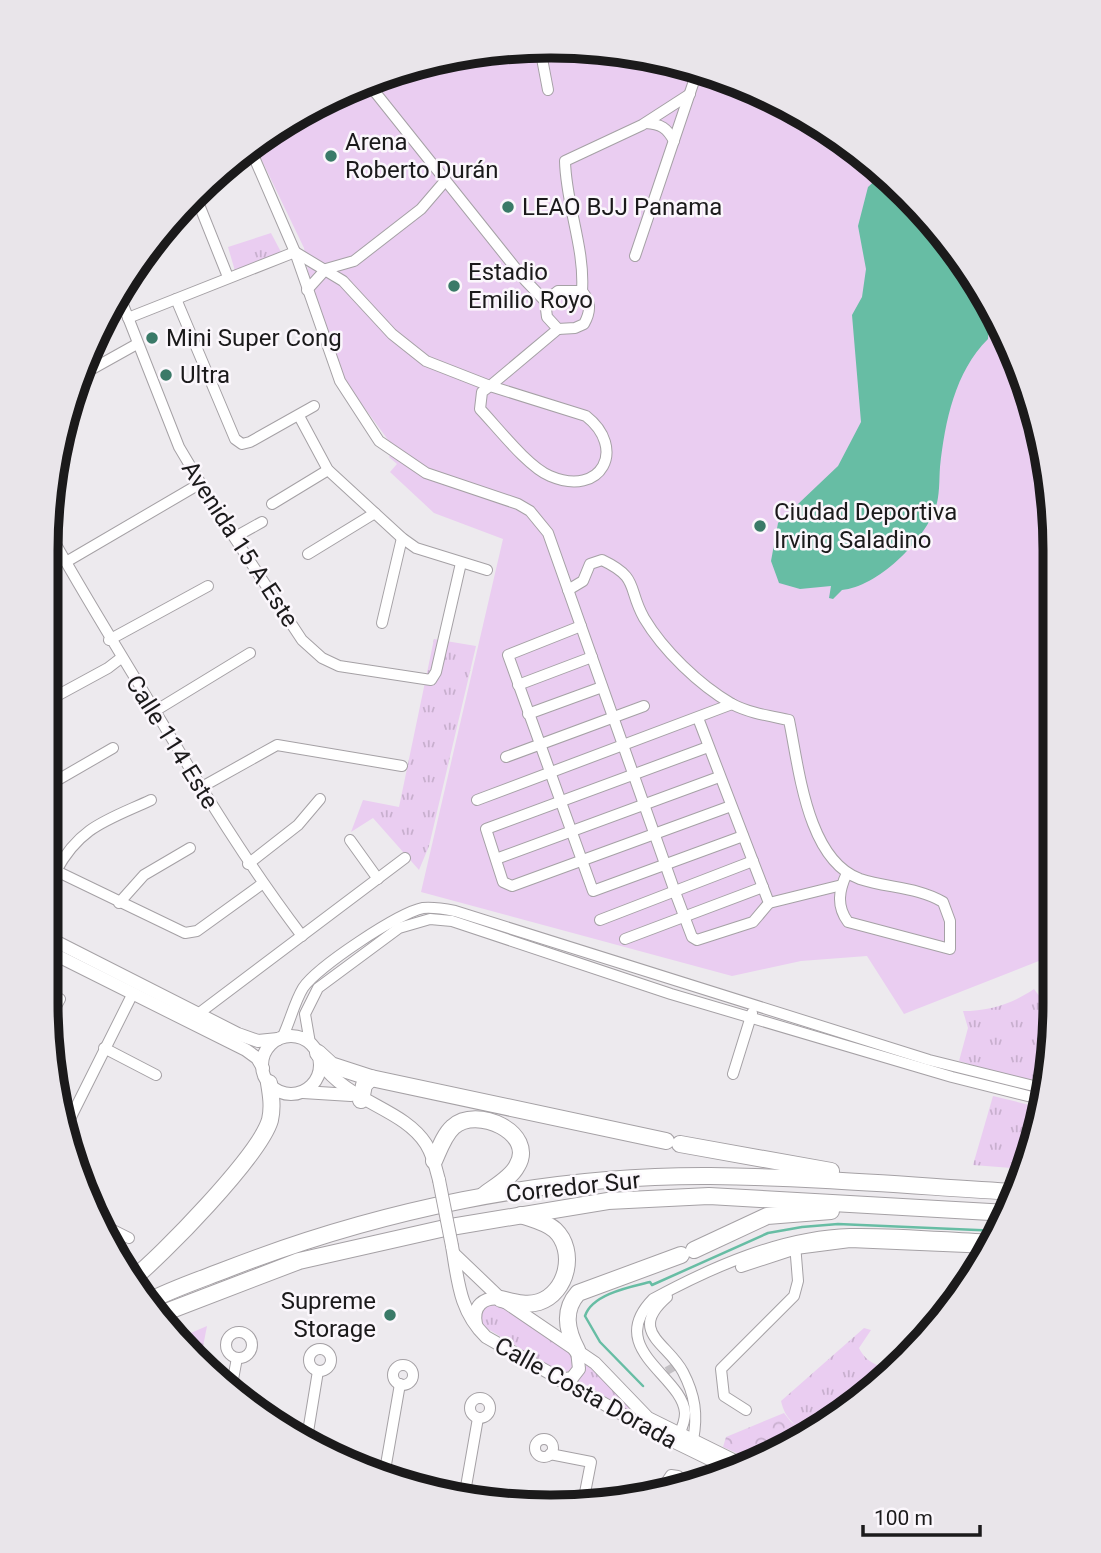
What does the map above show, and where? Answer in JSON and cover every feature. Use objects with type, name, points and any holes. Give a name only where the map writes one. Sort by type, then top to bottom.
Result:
[{"type":"highway","points":[[316,1053],[331,1065],[371,1078],[673,1142],[934,1188]]},
{"type":"highway","points":[[139,1273],[177,1239],[259,1142],[270,1120],[266,1075]]},
{"type":"highway","points":[[358,1098],[371,1078]]},
{"type":"highway","points":[[434,1160],[453,1126],[470,1119],[498,1124],[511,1133],[520,1153],[519,1163],[512,1173],[481,1198]]},
{"type":"highway","name":"Corredor Sur","points":[[157,1298],[289,1245],[481,1198],[608,1179],[708,1176],[1006,1192]]},
{"type":"highway","name":"Corredor Sur","points":[[167,1311],[299,1261],[518,1214],[608,1201],[709,1196],[996,1212]]},
{"type":"highway","points":[[577,1350],[567,1317],[569,1305],[578,1293],[688,1252],[733,1229],[767,1216],[913,1208]]},
{"type":"highway","points":[[501,1299],[530,1304],[546,1299],[561,1282],[567,1264],[565,1245],[556,1231],[544,1223],[518,1214]]},
{"type":"main road","points":[[58,943],[148,988],[174,1008],[252,1054],[266,1075],[286,1093],[328,1092],[358,1098]]},
{"type":"main road","points":[[58,956],[133,993],[198,1014],[251,1039],[266,1042],[293,1036],[316,1053],[335,1081],[416,1133],[425,1142],[434,1160],[453,1250]]},
{"type":"main road","points":[[126,977],[133,993]]},
{"type":"main road","points":[[133,993],[148,988]]},
{"type":"main road","points":[[266,1075],[266,1051],[280,1039]]},
{"type":"main road","points":[[300,1092],[313,1084],[316,1053]]},
{"type":"main road","name":"Calle Costa Dorada","points":[[453,1250],[501,1299],[595,1363],[648,1418],[733,1460]]},
{"type":"main road","name":"Calle Costa Dorada","points":[[453,1250],[460,1294],[478,1329],[494,1342],[662,1437],[721,1465]]},
{"type":"main road","points":[[478,1329],[474,1316],[477,1307],[488,1299],[501,1299]]},
{"type":"main road","points":[[560,1380],[572,1378],[578,1373],[581,1361],[577,1350]]},
{"type":"street","points":[[542,58],[548,90]]},
{"type":"street","points":[[635,257],[695,80]]},
{"type":"street","points":[[374,91],[545,301],[547,317],[558,329]]},
{"type":"street","points":[[128,318],[295,252],[344,281],[392,334],[426,361],[458,376],[490,386],[586,416],[599,426],[606,438],[606,452],[594,477],[583,483],[566,482],[547,475],[481,409],[482,392],[490,386],[558,329],[575,328],[584,324],[589,299],[582,291],[583,272],[566,191],[565,161],[646,123],[690,94]]},
{"type":"street","points":[[646,123],[668,130],[674,141]]},
{"type":"street","points":[[254,158],[295,252],[340,382],[379,441],[426,474],[518,504],[530,511],[548,533],[692,937],[701,940],[753,922],[769,903],[842,885]]},
{"type":"street","points":[[307,290],[326,269],[354,261],[421,209],[445,181]]},
{"type":"street","points":[[199,205],[228,277]]},
{"type":"street","points":[[545,301],[558,291],[582,291]]},
{"type":"street","points":[[176,299],[235,439],[242,444],[314,406]]},
{"type":"street","name":"Avenida 15 A Este","points":[[123,306],[179,447],[302,640],[322,658],[339,666],[431,680],[436,672],[461,563]]},
{"type":"street","points":[[93,369],[137,344]]},
{"type":"street","points":[[299,416],[328,470],[402,538],[416,548],[487,570]]},
{"type":"street","points":[[272,504],[328,470]]},
{"type":"street","points":[[66,562],[201,483]]},
{"type":"street","points":[[309,554],[375,513]]},
{"type":"street","points":[[235,537],[262,522]]},
{"type":"street","points":[[382,623],[402,538]]},
{"type":"street","name":"Calle 114 Este","points":[[58,548],[110,640],[116,661],[155,711],[248,864],[302,936]]},
{"type":"street","points":[[568,590],[583,581],[590,564],[602,560],[617,567],[632,581],[643,617],[663,645],[732,704],[789,720],[804,796],[826,849],[847,873],[943,902],[950,922],[950,949],[848,922],[840,906],[842,885],[847,873]]},
{"type":"street","points":[[110,640],[208,586]]},
{"type":"street","points":[[581,626],[508,655],[593,891],[743,836]]},
{"type":"street","points":[[155,711],[250,653]]},
{"type":"street","points":[[518,685],[592,657]]},
{"type":"street","points":[[58,695],[93,673],[96,668],[116,661]]},
{"type":"street","points":[[528,714],[602,687]]},
{"type":"street","points":[[477,800],[732,704]]},
{"type":"street","points":[[506,757],[644,706]]},
{"type":"street","points":[[698,718],[769,903]]},
{"type":"street","points":[[200,788],[277,744],[402,766]]},
{"type":"street","points":[[708,747],[486,829],[503,882],[512,886],[731,806]]},
{"type":"street","points":[[58,780],[113,748]]},
{"type":"street","points":[[496,859],[719,777]]},
{"type":"street","points":[[248,864],[298,825],[320,799]]},
{"type":"street","points":[[58,861],[88,830],[151,800]]},
{"type":"street","points":[[350,840],[378,879]]},
{"type":"street","points":[[119,903],[144,875],[190,848]]},
{"type":"street","points":[[215,1034],[198,1021],[198,1014],[405,858]]},
{"type":"street","points":[[600,920],[753,861]]},
{"type":"street","points":[[58,872],[185,933],[197,930],[262,884]]},
{"type":"street","points":[[625,939],[763,887]]},
{"type":"street","points":[[280,1039],[309,981],[393,918],[425,908],[456,911],[667,978],[753,1011]]},
{"type":"street","points":[[316,1053],[305,1014],[314,993],[399,928],[413,922],[452,921],[663,991],[753,1011],[1036,1089]]},
{"type":"street","points":[[663,991],[667,978]]},
{"type":"street","points":[[71,1116],[133,993]]},
{"type":"street","points":[[58,1003],[60,999]]},
{"type":"street","points":[[733,1074],[753,1011]]},
{"type":"street","points":[[104,1048],[156,1074]]},
{"type":"street","points":[[115,1231],[129,1238]]},
{"type":"street","points":[[679,1434],[685,1411],[680,1399],[640,1343],[637,1332],[643,1309],[667,1292],[727,1264],[849,1234],[982,1239]]},
{"type":"street","points":[[689,1390],[671,1368],[654,1340],[651,1316],[668,1296],[795,1246],[850,1242],[978,1247]]},
{"type":"street","points":[[746,1410],[724,1396],[722,1369],[794,1296],[798,1281],[795,1246]]},
{"type":"street","points":[[654,1340],[684,1373],[697,1411],[693,1440]]},
{"type":"street","points":[[233,1378],[236,1358]]},
{"type":"street","points":[[308,1431],[318,1371]]},
{"type":"street","points":[[386,1467],[400,1384]]},
{"type":"street","points":[[466,1488],[478,1418]]},
{"type":"street","points":[[550,1454],[591,1462],[585,1494]]},
{"type":"green space","name":"Ciudad Deportiva Irving Saladino","points":[[518,59],[583,59],[647,67],[739,95],[797,124],[824,141],[899,202],[941,251],[977,304],[1006,362],[1034,454],[1043,550],[1043,959],[904,1014],[867,956],[801,961],[732,976],[421,892],[503,539],[434,513],[390,472],[397,464],[389,457],[394,448],[344,380],[313,299],[304,248],[259,154],[304,124],[362,95],[454,67]]},
{"type":"green space","points":[[271,233],[281,252],[235,271],[228,247]]},
{"type":"green space","points":[[434,639],[476,646],[429,846],[419,870],[373,818],[351,832],[363,800],[399,807]]},
{"type":"green space","points":[[1034,989],[1043,1001],[1037,1078],[1019,1078],[959,1061],[968,1028],[963,1011],[1000,1006]]},
{"type":"green space","points":[[993,1096],[1032,1106],[1014,1168],[973,1165]]},
{"type":"green space","points":[[500,1304],[572,1352],[575,1363],[572,1370],[561,1373],[483,1326],[479,1320],[485,1306]]},
{"type":"green space","points":[[207,1326],[202,1351],[202,1351],[187,1335]]},
{"type":"green space","points":[[864,1328],[871,1330],[859,1348],[865,1357],[882,1366],[850,1393],[799,1428],[790,1420],[781,1401]]},
{"type":"green space","points":[[587,1363],[635,1414],[578,1381]]},
{"type":"green space","points":[[784,1413],[799,1427],[743,1456],[723,1447],[726,1437]]},
{"type":"shaded area","points":[[875,180],[899,202],[941,251],[977,304],[989,326],[988,339],[967,366],[953,398],[942,450],[938,499],[929,522],[910,548],[884,572],[856,587],[842,590],[833,599],[829,598],[831,586],[800,589],[779,583],[771,561],[778,523],[838,466],[861,422],[852,315],[862,297],[866,269],[858,226],[868,187]]},
{"type":"waterway","points":[[643,1386],[600,1342],[585,1316],[589,1308],[603,1297],[632,1286],[650,1282],[652,1285],[768,1233],[802,1227],[838,1224],[987,1230]]},
{"type":"tunnel","points":[[669,1365],[673,1372]]},
{"type":"place","name":"Arena Roberto Durán","points":[[331,156]]},
{"type":"place","name":"LEAO BJJ Panama","points":[[508,207]]},
{"type":"place","name":"Estadio Emilio Royo","points":[[454,286]]},
{"type":"place","name":"Mini Super Cong","points":[[152,338]]},
{"type":"place","name":"Ultra","points":[[166,375]]},
{"type":"place","name":"Ciudad Deportiva Irving Saladino","points":[[760,526]]},
{"type":"place","name":"Supreme Storage","points":[[390,1315]]}]
